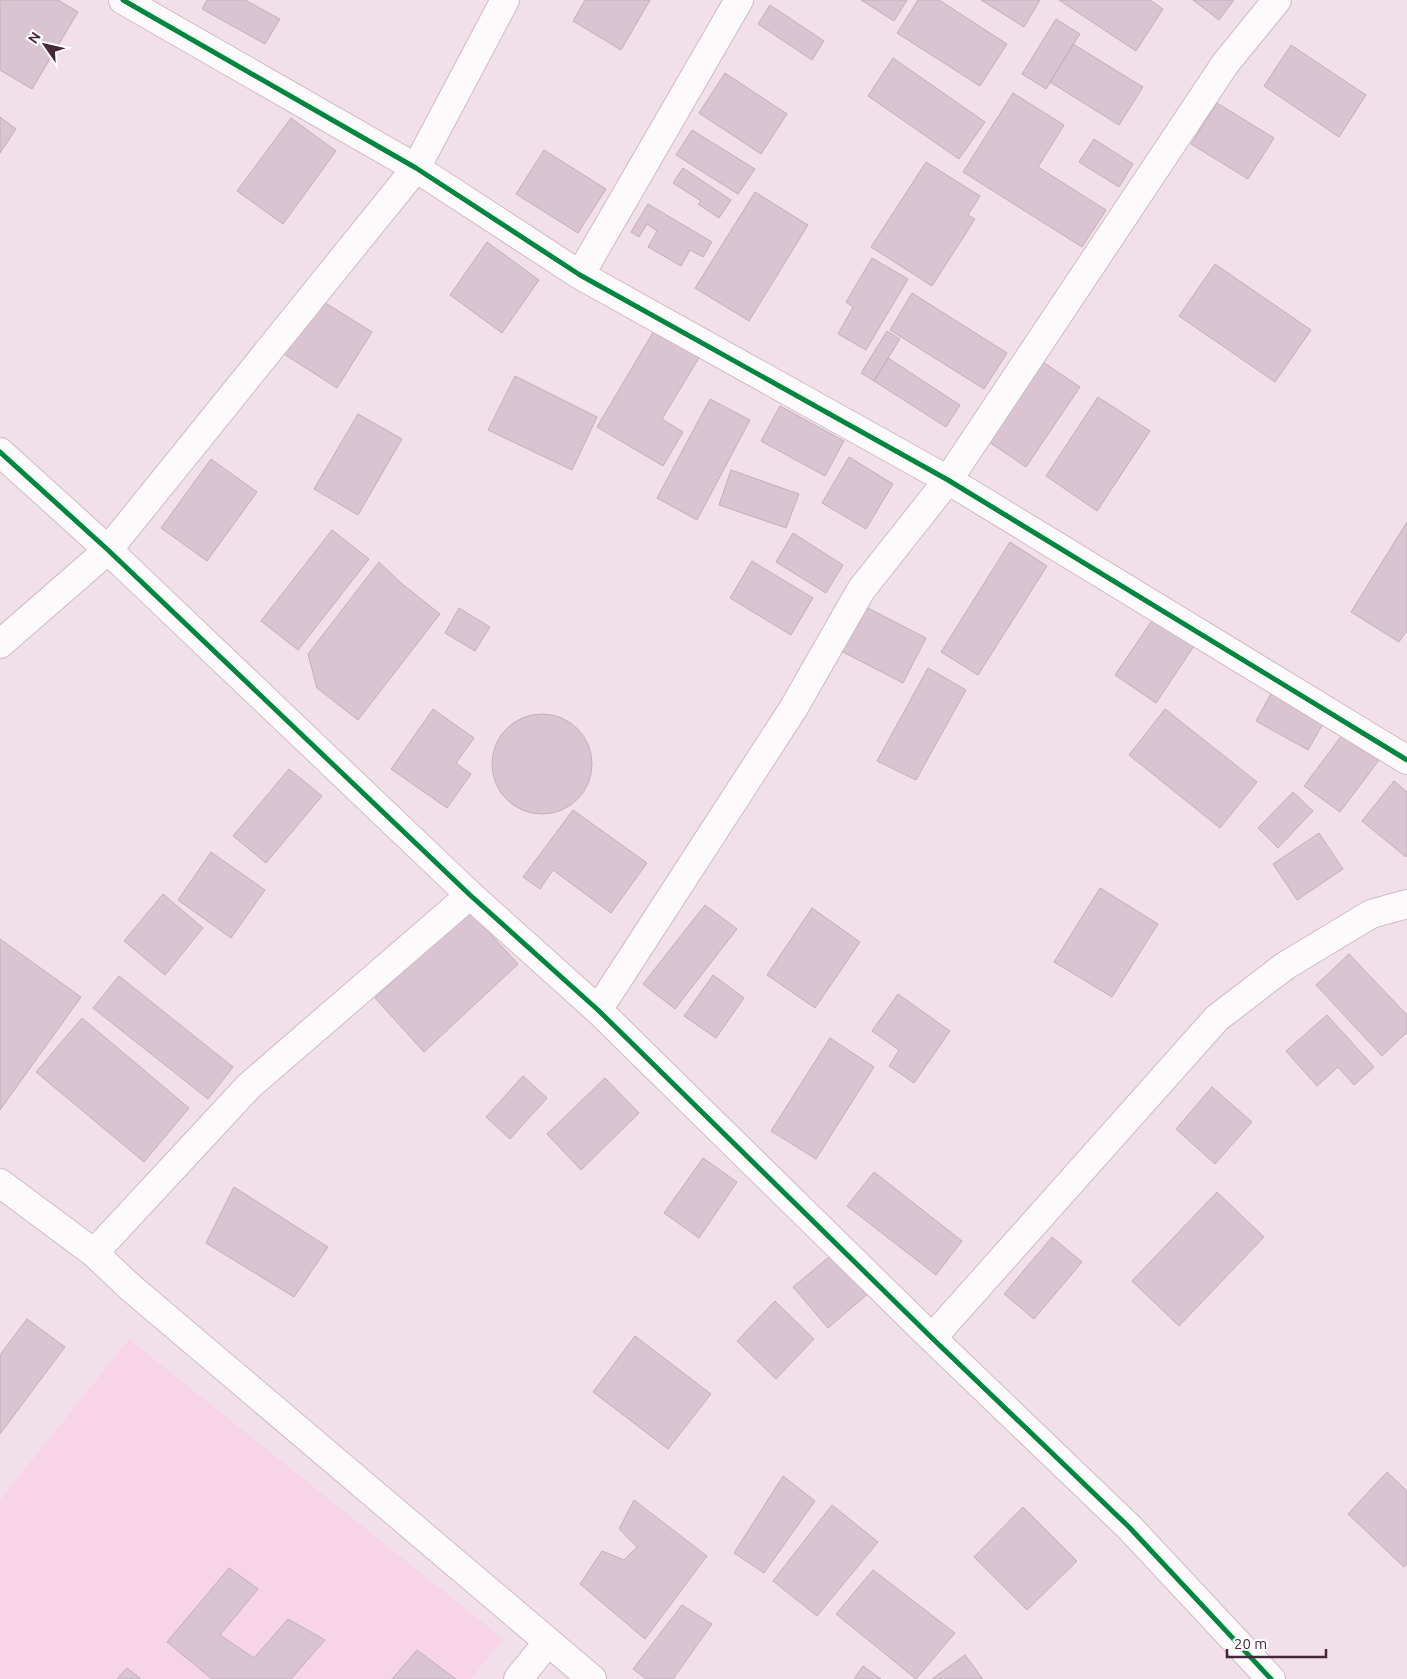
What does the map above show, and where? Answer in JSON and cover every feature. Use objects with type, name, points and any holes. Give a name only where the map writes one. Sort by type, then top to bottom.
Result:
[{"type":"street","points":[[123,0],[416,168],[580,275],[948,480],[1407,760]]},
{"type":"street","points":[[0,644],[108,550],[416,168],[505,0]]},
{"type":"street","points":[[580,275],[739,0]]},
{"type":"street","points":[[598,1010],[793,709],[861,590],[948,480],[1225,64],[1277,0]]},
{"type":"street","points":[[0,452],[108,550],[470,895],[598,1010],[932,1338],[1129,1527],[1271,1679]]},
{"type":"street","points":[[94,1253],[249,1086],[470,895]]},
{"type":"street","points":[[932,1338],[1217,1018],[1285,966],[1371,914],[1407,904]]},
{"type":"street","points":[[0,1183],[94,1253],[130,1287],[592,1679]]},
{"type":"street","points":[[518,1679],[548,1642]]},
{"type":"shaded area","points":[[129,1339],[503,1639],[471,1679],[0,1679],[0,1500]]},
{"type":"building","points":[[0,0],[58,0],[78,12],[32,89],[0,70]]},
{"type":"building","points":[[207,0],[245,0],[280,19],[265,44],[202,9]]},
{"type":"building","points":[[585,0],[650,0],[621,50],[573,21]]},
{"type":"building","points":[[861,0],[907,0],[894,21]]},
{"type":"building","points":[[918,0],[939,0],[1007,44],[980,86],[897,33]]},
{"type":"building","points":[[981,0],[1040,0],[1024,27]]},
{"type":"building","points":[[1059,0],[1150,0],[1163,9],[1136,51]]},
{"type":"building","points":[[1193,0],[1234,0],[1219,20]]},
{"type":"building","points":[[770,5],[824,41],[812,60],[758,24]]},
{"type":"building","points":[[1056,19],[1080,34],[1046,89],[1022,74]]},
{"type":"building","points":[[1073,44],[1143,87],[1119,125],[1050,82]]},
{"type":"building","points":[[1291,45],[1366,95],[1339,137],[1264,86]]},
{"type":"building","points":[[893,58],[985,122],[959,159],[868,96]]},
{"type":"building","points":[[725,73],[787,114],[761,154],[699,113]]},
{"type":"building","points":[[1013,93],[1064,125],[1038,167],[1106,210],[1082,247],[963,172]]},
{"type":"building","points":[[1217,103],[1274,138],[1248,179],[1191,144]]},
{"type":"building","points":[[0,117],[16,129],[0,153]]},
{"type":"building","points":[[291,118],[336,151],[283,224],[237,191]]},
{"type":"building","points":[[692,130],[755,169],[738,194],[676,155]]},
{"type":"building","points":[[1094,139],[1133,164],[1119,187],[1079,162]]},
{"type":"building","points":[[544,150],[606,189],[578,233],[516,194]]},
{"type":"building","points":[[926,162],[980,196],[968,215],[975,219],[932,286],[871,247]]},
{"type":"building","points":[[683,168],[731,200],[719,218],[698,204],[701,201],[673,183]]},
{"type":"building","points":[[755,192],[808,225],[749,321],[695,288]]},
{"type":"building","points":[[648,204],[712,242],[703,257],[690,250],[681,266],[648,247],[657,231],[647,224],[639,237],[631,232]]},
{"type":"building","points":[[487,242],[539,280],[502,333],[450,295]]},
{"type":"building","points":[[872,258],[908,279],[866,350],[838,334],[853,307],[846,302]]},
{"type":"building","points":[[1215,264],[1311,330],[1275,382],[1179,316]]},
{"type":"building","points":[[912,293],[1007,353],[984,389],[890,330]]},
{"type":"building","points":[[319,299],[372,332],[337,388],[284,354]]},
{"type":"building","points":[[655,329],[700,356],[662,419],[683,432],[663,466],[597,427]]},
{"type":"building","points":[[887,331],[900,339],[874,381],[861,373]]},
{"type":"building","points":[[888,358],[960,405],[946,427],[874,381]]},
{"type":"building","points":[[1043,362],[1080,387],[1026,467],[989,442]]},
{"type":"building","points":[[515,376],[597,417],[572,470],[488,430]]},
{"type":"building","points":[[1098,397],[1150,431],[1097,511],[1046,476]]},
{"type":"building","points":[[710,399],[750,420],[697,520],[657,498]]},
{"type":"building","points":[[780,406],[844,441],[825,476],[761,441]]},
{"type":"building","points":[[358,414],[402,439],[358,515],[314,489]]},
{"type":"building","points":[[849,457],[893,484],[866,529],[822,503]]},
{"type":"building","points":[[211,459],[257,492],[207,561],[161,528]]},
{"type":"building","points":[[731,470],[799,494],[786,528],[719,505]]},
{"type":"building","points":[[1407,522],[1407,630],[1399,642],[1351,612]]},
{"type":"building","points":[[332,530],[369,559],[298,650],[261,621]]},
{"type":"building","points":[[793,533],[843,565],[826,593],[776,562]]},
{"type":"building","points":[[1010,542],[1047,566],[978,675],[941,652]]},
{"type":"building","points":[[752,561],[813,598],[791,635],[730,598]]},
{"type":"building","points":[[379,562],[401,583],[440,614],[358,720],[317,688],[308,654]]},
{"type":"building","points":[[864,606],[926,638],[903,683],[841,651]]},
{"type":"building","points":[[459,608],[490,627],[475,651],[445,633]]},
{"type":"building","points":[[1153,619],[1194,646],[1156,703],[1115,675]]},
{"type":"building","points":[[928,668],[966,690],[916,780],[877,761]]},
{"type":"building","points":[[1273,690],[1325,720],[1308,750],[1256,721]]},
{"type":"building","points":[[433,709],[474,738],[456,763],[471,774],[447,808],[391,769]]},
{"type":"building","points":[[1165,709],[1257,782],[1220,828],[1129,755]]},
{"type":"building","points":[[542,714],[552,715],[570,722],[584,736],[591,754],[591,774],[584,792],[570,806],[552,813],[542,814],[532,813],[514,806],[500,792],[493,774],[492,764],[493,754],[500,736],[514,722],[532,715]]},
{"type":"building","points":[[1346,730],[1382,756],[1340,812],[1304,786]]},
{"type":"building","points":[[289,769],[322,796],[266,863],[233,836]]},
{"type":"building","points":[[1394,781],[1407,792],[1406,857],[1362,821]]},
{"type":"building","points":[[1293,792],[1313,811],[1278,848],[1258,828]]},
{"type":"building","points":[[573,810],[647,863],[611,913],[553,870],[540,889],[523,877]]},
{"type":"building","points":[[1319,833],[1343,869],[1297,900],[1273,864]]},
{"type":"building","points":[[211,852],[265,890],[231,938],[178,900]]},
{"type":"building","points":[[1100,888],[1158,924],[1112,997],[1054,962]]},
{"type":"building","points":[[163,894],[203,928],[165,975],[124,941]]},
{"type":"building","points":[[705,905],[737,929],[675,1009],[643,984]]},
{"type":"building","points":[[812,908],[860,942],[815,1008],[767,975]]},
{"type":"building","points":[[469,911],[518,964],[424,1052],[375,998]]},
{"type":"building","points":[[0,939],[81,997],[0,1110]]},
{"type":"building","points":[[1349,954],[1407,1015],[1407,1032],[1382,1056],[1316,985]]},
{"type":"building","points":[[713,975],[744,998],[716,1038],[684,1016]]},
{"type":"building","points":[[119,976],[233,1067],[208,1099],[93,1008]]},
{"type":"building","points":[[898,994],[950,1031],[914,1083],[889,1066],[899,1050],[872,1031]]},
{"type":"building","points":[[1327,1015],[1374,1067],[1354,1085],[1338,1067],[1317,1086],[1286,1051]]},
{"type":"building","points":[[82,1018],[189,1108],[144,1162],[36,1072]]},
{"type":"building","points":[[830,1038],[874,1067],[816,1159],[771,1131]]},
{"type":"building","points":[[523,1076],[547,1098],[510,1139],[486,1117]]},
{"type":"building","points":[[605,1078],[639,1113],[581,1170],[547,1134]]},
{"type":"building","points":[[1212,1087],[1252,1122],[1215,1164],[1176,1129]]},
{"type":"building","points":[[703,1158],[737,1182],[699,1238],[664,1213]]},
{"type":"building","points":[[874,1172],[962,1241],[936,1275],[847,1206]]},
{"type":"building","points":[[234,1187],[328,1247],[294,1297],[206,1243]]},
{"type":"building","points":[[1217,1192],[1264,1237],[1179,1326],[1132,1281]]},
{"type":"building","points":[[1052,1237],[1082,1262],[1034,1319],[1004,1294]]},
{"type":"building","points":[[835,1252],[870,1292],[828,1328],[793,1287]]},
{"type":"building","points":[[775,1301],[814,1339],[776,1379],[737,1341]]},
{"type":"building","points":[[27,1319],[65,1347],[0,1434],[0,1355]]},
{"type":"building","points":[[635,1336],[711,1394],[668,1449],[593,1392]]},
{"type":"building","points":[[1387,1472],[1407,1491],[1407,1564],[1404,1567],[1348,1514]]},
{"type":"building","points":[[783,1476],[815,1501],[764,1573],[734,1553]]},
{"type":"building","points":[[634,1500],[707,1556],[645,1639],[580,1584],[602,1551],[624,1560],[637,1547],[619,1529]]},
{"type":"building","points":[[832,1505],[878,1542],[817,1616],[773,1581]]},
{"type":"building","points":[[1023,1507],[1077,1561],[1027,1610],[974,1557]]},
{"type":"building","points":[[229,1568],[258,1589],[220,1635],[254,1658],[288,1619],[325,1640],[291,1679],[212,1679],[167,1642]]},
{"type":"building","points":[[873,1570],[955,1633],[916,1679],[836,1614]]},
{"type":"building","points":[[682,1605],[712,1624],[673,1679],[646,1679],[633,1669]]},
{"type":"building","points":[[417,1650],[456,1679],[392,1679]]},
{"type":"building","points":[[965,1655],[983,1679],[932,1679]]},
{"type":"building","points":[[863,1666],[881,1679],[854,1679]]},
{"type":"building","points":[[127,1668],[141,1679],[117,1679]]},
{"type":"cycle path","points":[[123,0],[416,168],[580,275],[948,480],[1407,760]]},
{"type":"cycle path","points":[[0,452],[108,550],[470,895],[598,1010],[932,1338],[1129,1527],[1271,1679]]}]
